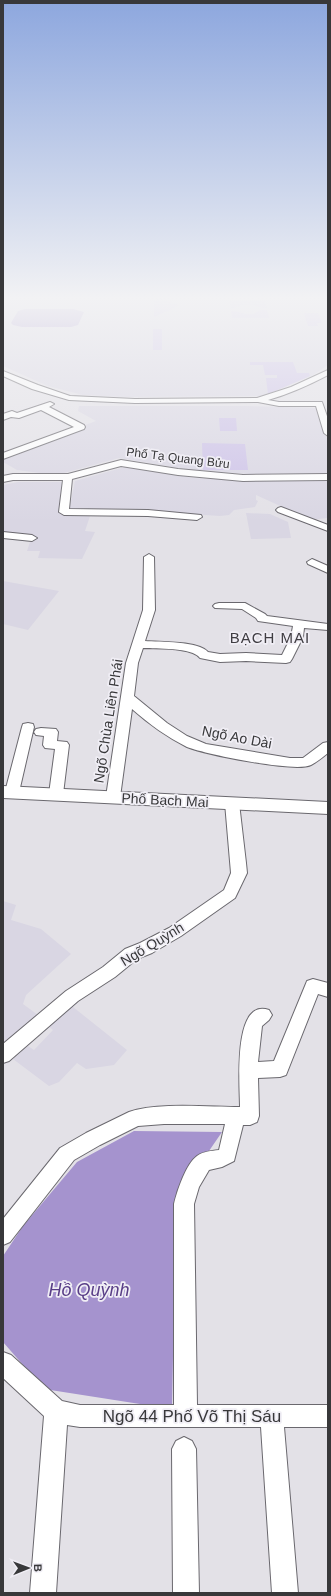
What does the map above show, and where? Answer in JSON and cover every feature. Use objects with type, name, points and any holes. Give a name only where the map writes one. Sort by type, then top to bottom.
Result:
[{"type":"main road","name":"Phố Bạch Mai","points":[[8,792],[328,808]]},
{"type":"street","points":[[257,400],[273,396],[327,372]]},
{"type":"street","points":[[3,373],[35,387],[69,398],[136,401],[257,400],[279,404],[319,404],[328,433]]},
{"type":"street","points":[[3,417],[12,414],[16,416],[69,398]]},
{"type":"street","points":[[3,456],[81,427],[42,407]]},
{"type":"street","name":"Phố Tạ Quang Bửu","points":[[3,479],[18,477],[68,477],[121,463],[194,474],[243,478],[328,477]]},
{"type":"street","points":[[3,469],[18,477]]},
{"type":"street","points":[[68,477],[64,512],[148,513],[197,518]]},
{"type":"street","points":[[281,510],[328,528]]},
{"type":"street","points":[[3,536],[32,538]]},
{"type":"street","name":"Ngõ Chùa Liên Phái","points":[[113,797],[132,663],[149,610],[149,557]]},
{"type":"street","points":[[312,562],[328,570]]},
{"type":"street","points":[[219,606],[245,606],[261,616],[262,619],[328,627]]},
{"type":"street","points":[[138,644],[185,647],[201,651],[204,655],[220,658],[246,657],[286,659],[297,637],[299,624]]},
{"type":"street","name":"Ngõ Ao Dài","points":[[127,697],[134,705],[169,730],[189,743],[203,748],[290,763],[306,762],[328,746]]},
{"type":"street","points":[[8,792],[34,729],[51,732],[50,745],[62,745],[56,794]]},
{"type":"street","name":"Ngõ Quỳnh","points":[[3,1055],[72,996],[109,972],[131,954],[146,948],[175,932],[230,894],[239,873],[240,863],[232,803]]},
{"type":"street","points":[[249,1070],[280,1069],[312,986],[328,990]]},
{"type":"street","points":[[248,1117],[250,1037],[254,1022],[263,1015]]},
{"type":"street","points":[[3,1235],[67,1154],[93,1139],[136,1118],[164,1115],[248,1117]]},
{"type":"street","points":[[186,1417],[184,1204],[186,1193],[203,1163],[209,1160],[222,1158],[227,1155],[234,1125],[248,1117]]},
{"type":"street","points":[[3,1363],[56,1411],[43,1593]]},
{"type":"street","name":"Ngõ 44 Phố Võ Thị Sáu","points":[[56,1411],[80,1416],[328,1416]]},
{"type":"street","points":[[272,1416],[285,1593]]},
{"type":"street","points":[[184,1449],[186,1593]]},
{"type":"shaded area","points":[[18,372],[317,372],[264,396],[127,397],[83,395],[48,386]]},
{"type":"shaded area","points":[[264,372],[297,372],[309,373],[310,376],[268,394],[266,378],[277,378],[277,375],[265,375]]},
{"type":"shaded area","points":[[79,406],[243,406],[315,408],[318,410],[328,443],[328,475],[250,474],[191,470],[119,458],[64,473],[40,473],[17,470],[3,462],[3,456],[96,421],[78,411]]},
{"type":"shaded area","points":[[219,418],[236,418],[237,431],[220,431]]},
{"type":"shaded area","points":[[202,443],[245,444],[248,470],[203,470]]},
{"type":"shaded area","points":[[125,467],[194,478],[253,481],[328,481],[327,518],[311,520],[256,495],[256,500],[258,501],[255,507],[234,510],[229,515],[220,516],[145,511],[69,510],[75,481]]},
{"type":"shaded area","points":[[18,482],[64,482],[61,513],[91,513],[85,531],[95,532],[82,559],[38,558],[40,551],[27,551],[31,539],[3,537],[3,485]]},
{"type":"shaded area","points":[[246,513],[270,514],[288,522],[291,538],[251,539]]},
{"type":"shaded area","points":[[3,581],[59,591],[28,630],[3,624]]},
{"type":"shaded area","points":[[3,901],[16,905],[11,920],[41,929],[71,954],[26,995],[23,1004],[42,1018],[3,1052]]},
{"type":"shaded area","points":[[68,1003],[127,1050],[114,1065],[86,1069],[77,1063],[59,1082],[49,1086],[13,1059],[28,1046],[34,1050],[53,1030],[47,1025]]},
{"type":"water","name":"Hồ Quỳnh","points":[[134,1131],[222,1132],[176,1199],[172,1409],[44,1389],[3,1342],[3,1256],[23,1226],[77,1162]]},
{"type":"district","name":"BẠCH MAI","points":[[270,637]]}]
